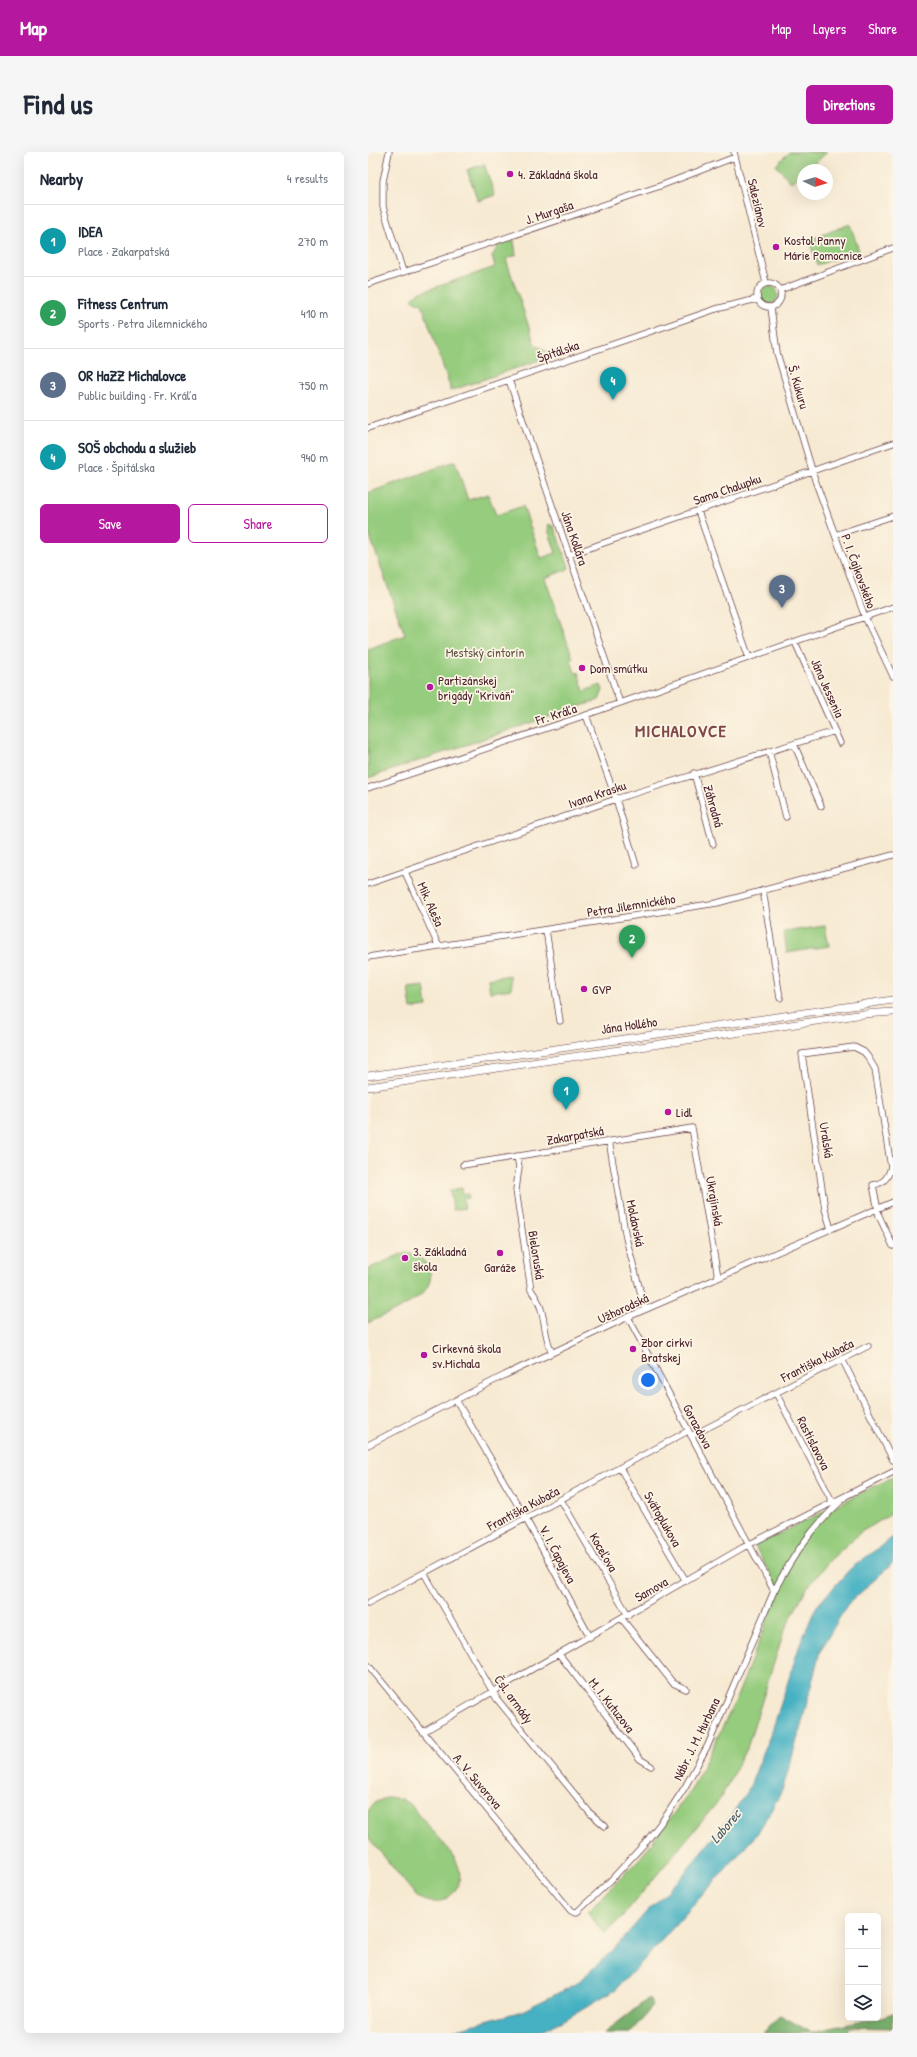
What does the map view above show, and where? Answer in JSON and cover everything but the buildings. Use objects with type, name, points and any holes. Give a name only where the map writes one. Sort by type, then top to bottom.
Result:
[{"type":"street","points":[[389,152],[383,181],[383,207],[403,272]]},
{"type":"street","name":"J. Murgaša","points":[[368,284],[660,186],[735,155]]},
{"type":"street","name":"Saleziánov","points":[[735,155],[766,283]]},
{"type":"street","points":[[780,290],[893,248]]},
{"type":"street","points":[[766,283],[774,284],[780,290],[781,299],[779,303],[771,308],[762,306],[757,299],[758,289],[766,283]]},
{"type":"street","name":"Špitálska","points":[[368,428],[716,309],[757,299]]},
{"type":"street","name":"Š. Kukuru","points":[[771,308],[777,353],[813,470]]},
{"type":"street","name":"Jána Kollára","points":[[509,380],[620,703]]},
{"type":"street","name":"Sama Chalupku","points":[[569,555],[893,443]]},
{"type":"street","name":"P. I. Čajkovského","points":[[813,470],[815,480],[865,617],[893,676]]},
{"type":"street","points":[[698,511],[749,658]]},
{"type":"street","points":[[835,535],[893,516]]},
{"type":"street","name":"Fr. Kráľa","points":[[368,788],[586,715],[893,607]]},
{"type":"street","name":"Jána Jessenia","points":[[795,642],[840,743]]},
{"type":"street","points":[[586,715],[616,799],[636,865]]},
{"type":"street","name":"Ivana Krasku","points":[[368,884],[694,773],[835,731]]},
{"type":"street","points":[[794,744],[821,806]]},
{"type":"street","points":[[769,751],[786,817]]},
{"type":"street","name":"Záhradná","points":[[694,773],[713,844]]},
{"type":"street","name":"Petra Jilemnického","points":[[368,957],[717,903],[893,855]]},
{"type":"street","name":"Mik. Aleša","points":[[405,872],[438,945]]},
{"type":"street","points":[[763,890],[780,998]]},
{"type":"street","points":[[546,930],[560,1021]]},
{"type":"street","name":"Jána Hollého","points":[[368,1076],[893,1000]]},
{"type":"street","points":[[863,1004],[864,1014]]},
{"type":"street","name":"Jána Hollého","points":[[368,1087],[864,1014],[893,1012]]},
{"type":"street","points":[[690,1029],[692,1039]]},
{"type":"street","name":"Uralská","points":[[831,1229],[825,1209],[802,1054],[854,1047],[864,1052],[875,1068],[891,1167],[885,1180],[881,1183],[872,1185],[876,1209]]},
{"type":"street","points":[[418,1069],[420,1079]]},
{"type":"street","name":"Zakarpatská","points":[[463,1166],[692,1128]]},
{"type":"street","name":"Ukrajinská","points":[[692,1128],[718,1277]]},
{"type":"street","name":"Moldavská","points":[[609,1141],[626,1238],[645,1309]]},
{"type":"street","name":"Bieloruská","points":[[517,1156],[519,1167],[516,1190],[531,1290],[540,1301],[546,1340],[552,1353]]},
{"type":"street","name":"Užhorodská","points":[[368,1444],[645,1309],[893,1202]]},
{"type":"street","points":[[876,1209],[891,1236],[893,1246]]},
{"type":"street","name":"Gorazdova","points":[[628,1317],[749,1545]]},
{"type":"street","name":"Františka Kubača","points":[[368,1603],[620,1468],[689,1433],[776,1393],[868,1346]]},
{"type":"street","points":[[842,1359],[893,1460]]},
{"type":"street","name":"Rastislavova","points":[[776,1393],[833,1503]]},
{"type":"street","name":"V. I. Čapajeva","points":[[456,1400],[526,1518],[590,1637]]},
{"type":"street","name":"Svätoplukova","points":[[620,1468],[686,1581]]},
{"type":"street","name":"Samova","points":[[423,1732],[749,1545],[893,1472]]},
{"type":"street","name":"Nábr. J. M. Hurbana","points":[[571,1911],[580,1911],[610,1881],[655,1830],[685,1787],[715,1731],[774,1591],[798,1549],[813,1528],[844,1498]]},
{"type":"street","name":"Koceľova","points":[[561,1500],[628,1615]]},
{"type":"street","points":[[749,1545],[774,1591]]},
{"type":"street","name":"Čsl. armády","points":[[424,1573],[493,1691],[590,1813],[605,1826]]},
{"type":"street","points":[[622,1619],[674,1683],[686,1690]]},
{"type":"street","name":"M. I. Kutuzova","points":[[559,1654],[640,1759],[651,1766]]},
{"type":"street","name":"A. V. Suvorova","points":[[368,1665],[571,1911]]},
{"type":"green space","points":[[789,152],[827,152],[814,164],[797,164],[797,178],[791,182],[776,165]]},
{"type":"green space","points":[[484,164],[495,195],[478,201],[467,170]]},
{"type":"green space","points":[[850,224],[859,251],[817,265],[809,240]]},
{"type":"green space","points":[[514,240],[516,255],[506,259],[535,345],[554,355],[450,391],[450,387],[422,304],[412,300],[416,294],[495,267],[492,256],[499,245]]},
{"type":"green space","points":[[769,286],[775,289],[778,295],[775,301],[769,304],[763,301],[760,295],[763,289]]},
{"type":"green space","name":"Mestský cintorín","points":[[455,461],[468,500],[488,494],[496,515],[523,506],[541,558],[556,553],[548,529],[549,524],[554,527],[569,567],[568,569],[545,578],[573,659],[571,660],[575,673],[578,672],[584,691],[601,685],[603,690],[599,700],[368,778],[368,649],[405,635],[368,531],[368,493]]},
{"type":"green space","points":[[825,926],[829,946],[787,953],[784,932]]},
{"type":"green space","points":[[510,975],[512,989],[490,992],[488,979]]},
{"type":"green space","points":[[424,986],[427,1007],[411,1009],[408,988]]},
{"type":"green space","points":[[462,1188],[463,1195],[468,1194],[469,1198],[463,1199],[465,1208],[453,1210],[450,1190]]},
{"type":"green space","points":[[407,1253],[420,1258],[429,1269],[430,1279],[427,1288],[420,1296],[410,1303],[368,1323],[368,1269]]},
{"type":"green space","points":[[893,1477],[893,1513],[861,1532],[830,1560],[806,1589],[784,1631],[748,1745],[720,1799],[621,1918],[604,1934],[588,1912],[641,1857],[691,1790],[734,1704],[779,1591],[755,1546]]},
{"type":"green space","points":[[388,1797],[401,1799],[411,1805],[442,1841],[457,1863],[460,1872],[458,1886],[445,1900],[433,1902],[425,1901],[417,1897],[368,1837],[368,1811],[374,1803]]},
{"type":"green space","points":[[649,1998],[653,2006],[630,2033],[604,2033]]},
{"type":"green space","points":[[893,2013],[893,2028],[848,2027],[847,2033],[763,2033],[780,2015],[811,2032],[864,2021],[881,2021],[881,2017]]},
{"type":"water","name":"Laborec","points":[[893,1537],[893,1563],[847,1605],[820,1651],[800,1730],[782,1791],[757,1834],[645,1959],[616,1989],[566,2019],[536,2033],[443,2033],[522,2011],[576,1984],[613,1950],[648,1910],[680,1879],[733,1813],[750,1786],[773,1728],[800,1644],[816,1607],[850,1569]]},
{"type":"place","name":"4. Základná škola","points":[[510,174]]},
{"type":"place","name":"Kostol Panny Márie Pomocnice","points":[[776,247]]},
{"type":"place","name":"SOŠ obchodu a služieb","points":[[613,400]]},
{"type":"place","name":"OR HaZZ Michalovce","points":[[782,608]]},
{"type":"place","name":"Dom smútku","points":[[582,668]]},
{"type":"place","name":"Partizánskej brigády \"Kriváň\"","points":[[430,687]]},
{"type":"place","name":"Fitness Centrum","points":[[632,958]]},
{"type":"place","name":"GVP","points":[[584,989]]},
{"type":"place","name":"IDEA","points":[[566,1110]]},
{"type":"place","name":"Lidl","points":[[668,1112]]},
{"type":"place","name":"Garáže","points":[[500,1253]]},
{"type":"place","name":"3. Základná škola","points":[[405,1258]]},
{"type":"place","name":"Zbor cirkvi Bratskej","points":[[633,1349]]},
{"type":"place","name":"Cirkevná škola sv.Michala","points":[[424,1355]]},
{"type":"district","name":"MICHALOVCE","points":[[681,730]]}]
